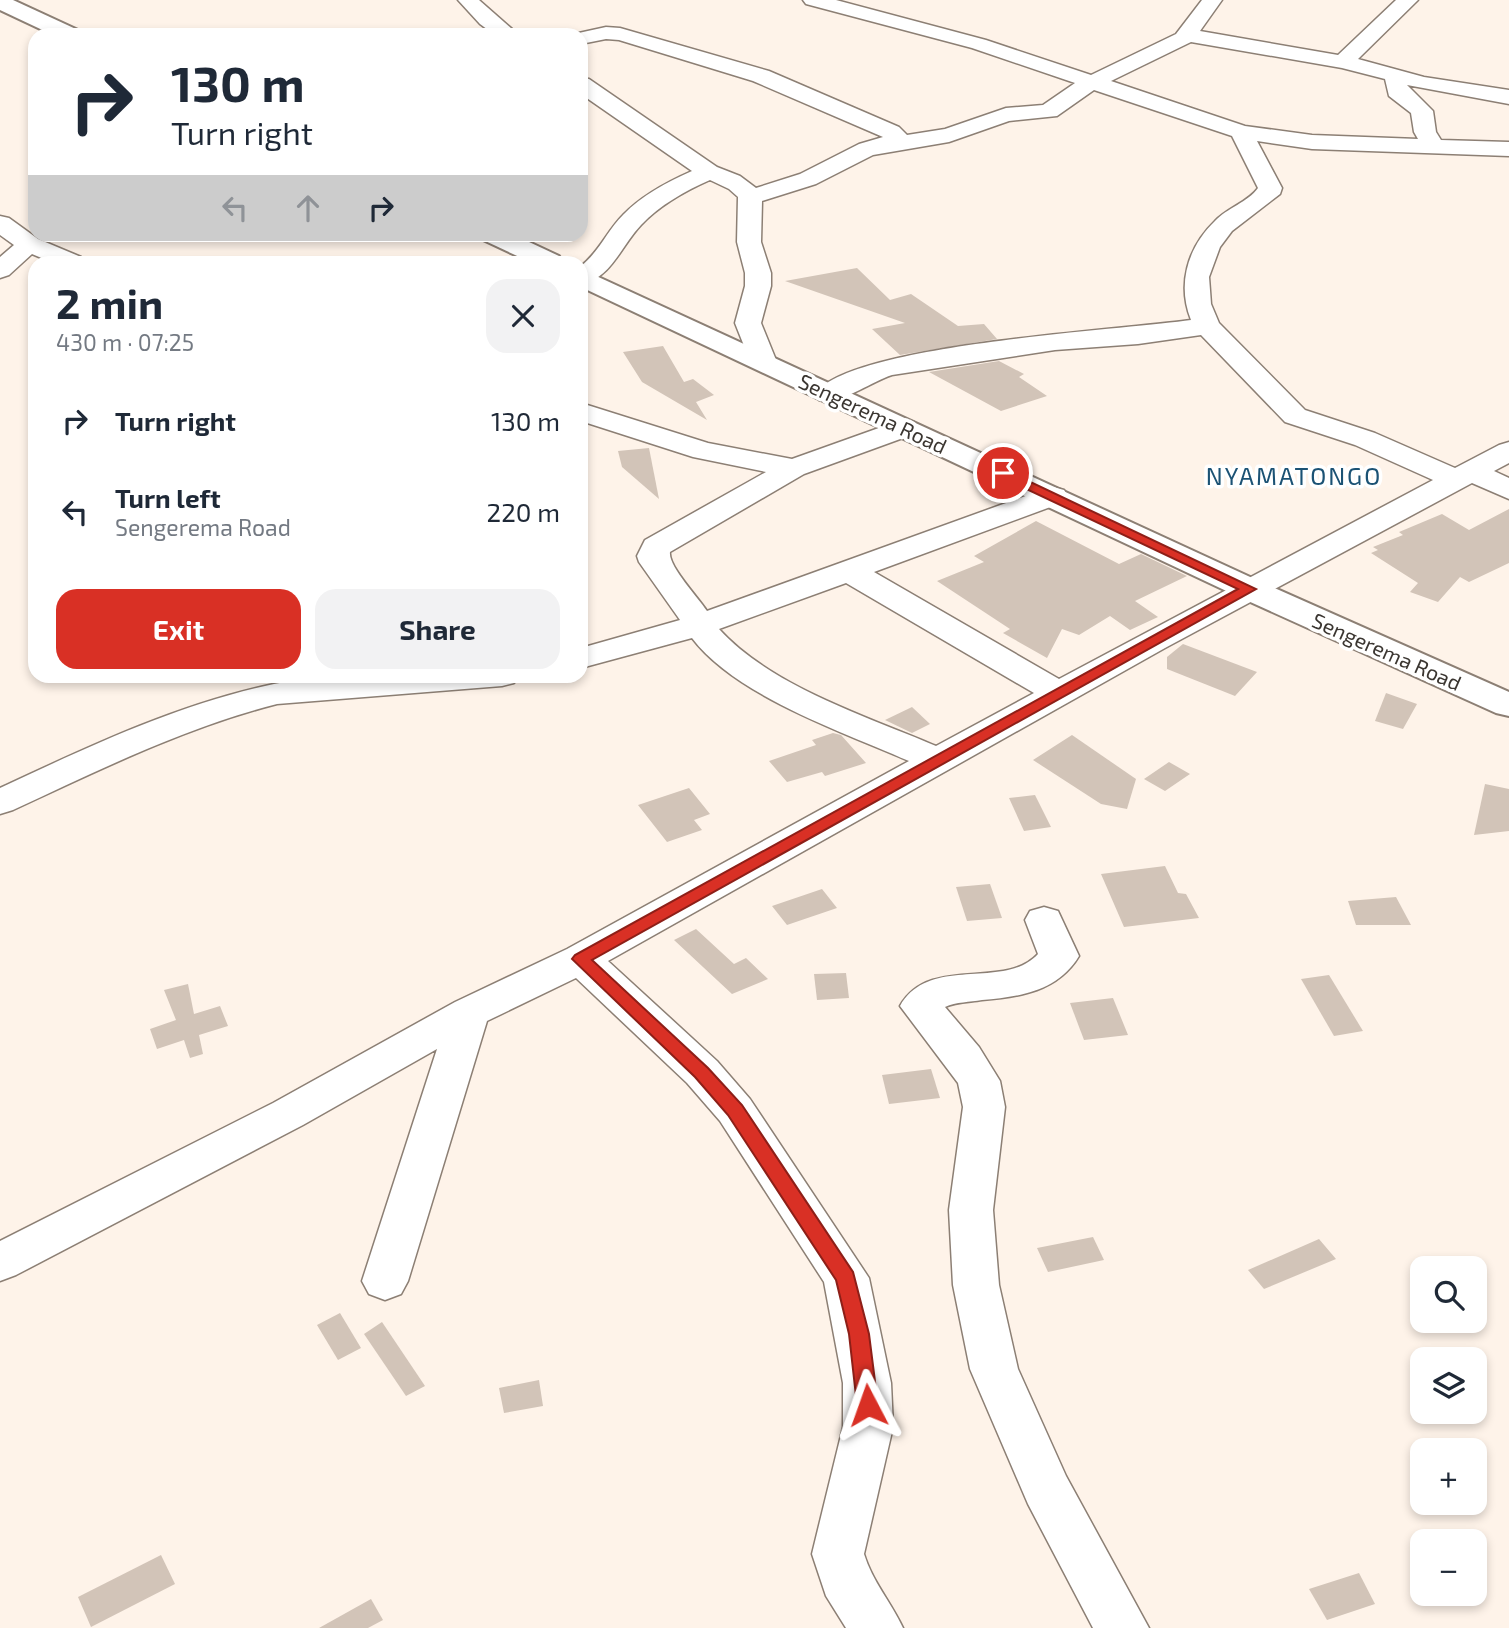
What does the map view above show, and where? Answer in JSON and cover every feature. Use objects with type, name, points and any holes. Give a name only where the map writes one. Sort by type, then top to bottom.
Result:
[{"type":"main road","points":[[0,2],[55,28]]},
{"type":"main road","points":[[507,242],[537,256]]},
{"type":"main road","name":"Sengerema Road","points":[[588,280],[1249,589],[1509,705]]},
{"type":"street","points":[[468,0],[499,28]]},
{"type":"street","points":[[813,0],[979,44],[1241,132],[1312,142],[1509,149]]},
{"type":"street","points":[[750,197],[808,179],[867,149],[949,135],[1006,115],[1049,111],[1091,83],[1168,47],[1185,35],[1212,0]]},
{"type":"street","points":[[1343,61],[1408,0]]},
{"type":"street","points":[[588,37],[606,33],[620,34],[704,56],[761,76],[891,132],[897,138],[884,147]]},
{"type":"street","points":[[1185,35],[1293,63],[1343,61],[1444,88],[1509,97]]},
{"type":"street","points":[[1395,77],[1397,91],[1422,111],[1425,132],[1434,147]]},
{"type":"street","points":[[588,89],[709,172],[740,186],[750,197],[750,242],[758,273],[758,286],[748,323],[762,360]]},
{"type":"street","points":[[1241,132],[1270,188],[1268,194],[1223,226],[1208,247],[1196,277],[1198,304],[1207,326],[1295,416],[1509,490]]},
{"type":"street","points":[[588,272],[605,258],[629,223],[651,203],[683,183],[709,172]]},
{"type":"street","points":[[8,218],[29,244],[58,256]]},
{"type":"street","points":[[0,259],[29,244]]},
{"type":"street","points":[[0,270],[29,244]]},
{"type":"street","points":[[829,394],[863,375],[888,367],[1055,342],[1138,336],[1207,326]]},
{"type":"street","points":[[588,414],[703,451],[794,468]]},
{"type":"street","points":[[904,428],[794,468],[656,547],[654,564],[678,592],[712,641],[760,677],[795,696],[939,761]]},
{"type":"street","points":[[0,1262],[288,1114],[468,1012],[581,959],[1058,693],[1509,450]]},
{"type":"street","points":[[588,657],[700,625],[1053,496]]},
{"type":"street","points":[[850,572],[1058,693]]},
{"type":"street","points":[[0,802],[138,739],[248,700],[276,694],[414,683]]},
{"type":"street","points":[[1044,920],[1059,956],[1053,968],[1030,978],[1007,983],[931,994],[920,1006],[964,1058],[979,1081],[984,1107],[971,1210],[976,1285],[994,1369],[1046,1488],[1085,1565],[1122,1628]]},
{"type":"street","points":[[581,959],[702,1072],[735,1110],[846,1278],[867,1383],[869,1427],[857,1483],[839,1545],[839,1564],[845,1579],[876,1628]]},
{"type":"street","points":[[385,1281],[408,1197],[442,1104],[468,1012]]},
{"type":"building","points":[[857,268],[890,300],[911,294],[958,326],[984,324],[997,339],[900,355],[872,329],[905,323],[785,281]]},
{"type":"building","points":[[663,346],[684,382],[693,379],[714,395],[696,402],[707,420],[642,382],[623,352]]},
{"type":"building","points":[[999,361],[1024,374],[1019,377],[1047,396],[1001,411],[929,372]]},
{"type":"building","points":[[649,448],[659,499],[622,467],[618,451]]},
{"type":"building","points":[[1509,509],[1509,563],[1469,582],[1460,577],[1438,602],[1410,592],[1418,583],[1371,553],[1378,550],[1373,547],[1403,535],[1399,532],[1442,514],[1469,530]]},
{"type":"building","points":[[1036,521],[1119,564],[1141,554],[1187,576],[1135,601],[1158,617],[1130,630],[1110,616],[1079,635],[1062,629],[1047,658],[1003,633],[1010,629],[937,581],[984,562],[974,556]]},
{"type":"building","points":[[1183,644],[1257,672],[1235,696],[1167,669],[1167,657]]},
{"type":"building","points":[[1386,693],[1417,704],[1403,729],[1375,721]]},
{"type":"building","points":[[912,707],[930,724],[912,733],[885,720]]},
{"type":"building","points":[[833,733],[841,735],[866,763],[825,776],[822,772],[787,782],[769,761],[816,745],[812,740]]},
{"type":"building","points":[[1072,735],[1136,779],[1127,809],[1101,804],[1033,760]]},
{"type":"building","points":[[1169,762],[1190,774],[1165,791],[1144,779]]},
{"type":"building","points":[[1485,784],[1509,789],[1509,831],[1474,835]]},
{"type":"building","points":[[689,788],[710,814],[694,820],[702,830],[667,842],[638,805]]},
{"type":"building","points":[[1035,795],[1051,827],[1024,831],[1009,798]]},
{"type":"building","points":[[1165,866],[1178,893],[1186,894],[1199,918],[1124,927],[1101,874]]},
{"type":"building","points":[[990,884],[1002,918],[967,921],[956,887]]},
{"type":"building","points":[[822,889],[837,908],[787,925],[772,906]]},
{"type":"building","points":[[1396,897],[1411,925],[1356,925],[1348,901]]},
{"type":"building","points":[[696,929],[734,964],[746,958],[768,979],[732,994],[674,940]]},
{"type":"building","points":[[846,973],[849,998],[817,1000],[814,974]]},
{"type":"building","points":[[1329,975],[1363,1031],[1334,1036],[1301,979]]},
{"type":"building","points":[[188,984],[194,1014],[220,1006],[228,1026],[199,1035],[203,1054],[190,1058],[184,1040],[157,1049],[150,1029],[176,1020],[164,990]]},
{"type":"building","points":[[1113,998],[1128,1035],[1084,1040],[1070,1003]]},
{"type":"building","points":[[931,1069],[940,1098],[889,1104],[882,1075]]},
{"type":"building","points":[[1093,1237],[1104,1260],[1048,1272],[1037,1248]]},
{"type":"building","points":[[1319,1239],[1336,1259],[1264,1289],[1248,1270]]},
{"type":"building","points":[[340,1313],[361,1348],[338,1360],[317,1325]]},
{"type":"building","points":[[382,1322],[425,1386],[406,1396],[364,1334]]},
{"type":"building","points":[[539,1380],[543,1406],[504,1413],[499,1388]]},
{"type":"building","points":[[161,1555],[175,1584],[91,1627],[78,1597]]},
{"type":"building","points":[[1359,1573],[1375,1604],[1327,1620],[1309,1589]]},
{"type":"building","points":[[371,1599],[383,1620],[368,1628],[319,1628]]},
{"type":"district","name":"NYAMATONGO","points":[[1294,475]]},
{"type":"route","points":[[868,1405],[859,1334],[846,1278],[735,1110],[702,1072],[581,959],[1249,589],[1003,473]]}]
